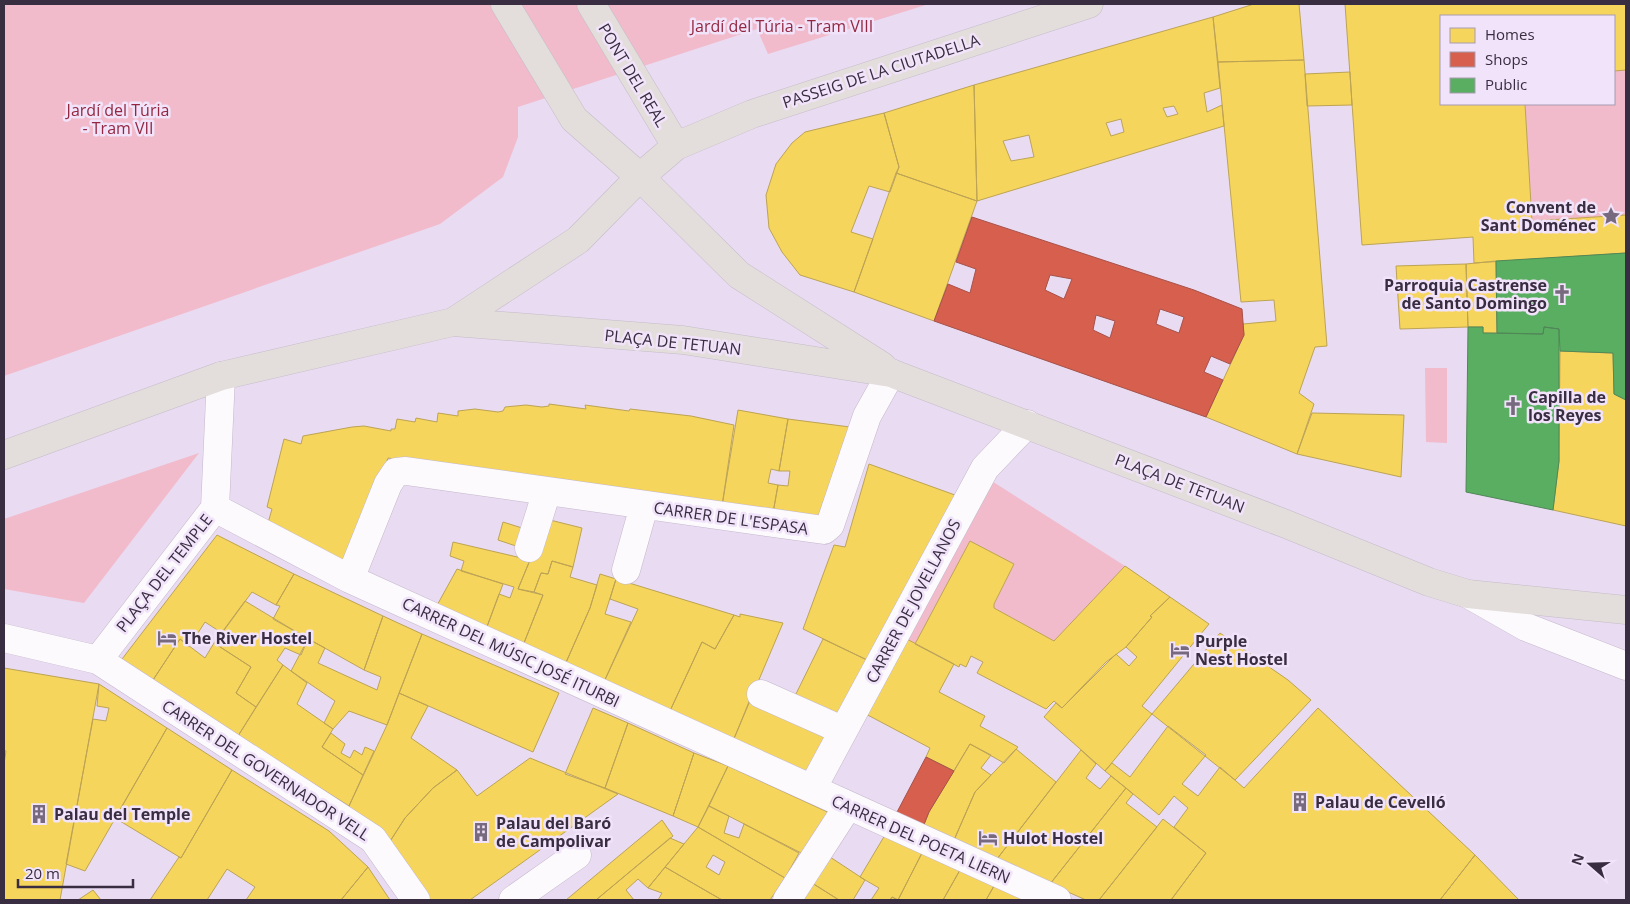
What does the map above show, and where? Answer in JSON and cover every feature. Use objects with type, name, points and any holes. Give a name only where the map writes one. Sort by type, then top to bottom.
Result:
[{"type":"main road","points":[[505,4],[574,119],[640,177]]},
{"type":"main road","name":"PONT DEL REAL","points":[[591,4],[676,146]]},
{"type":"main road","name":"PASSEIG DE LA CIUTADELLA","points":[[676,146],[752,114],[1089,4]]},
{"type":"main road","name":"PLAÇA DE TETUAN","points":[[453,322],[578,240],[640,177],[676,146]]},
{"type":"main road","name":"PLAÇA DE TETUAN","points":[[640,177],[739,275],[891,372],[1429,582],[1468,594],[1626,610]]},
{"type":"main road","name":"PLAÇA DE TETUAN","points":[[221,376],[453,322],[683,340],[891,372]]},
{"type":"main road","points":[[4,455],[221,376]]},
{"type":"street","name":"CARRER DE L'ESPASA","points":[[350,579],[388,484],[396,472],[406,471],[824,530],[830,526],[866,416],[891,372]]},
{"type":"street","name":"PLAÇA DEL TEMPLE","points":[[98,660],[215,508],[221,376]]},
{"type":"street","name":"CARRER DE JOVELLANOS","points":[[812,789],[842,730],[985,468],[1027,424]]},
{"type":"street","points":[[529,548],[547,491]]},
{"type":"street","name":"CARRER DE L'ESPASA","points":[[626,570],[644,506]]},
{"type":"street","name":"CARRER DEL MÚSIC JOSÉ ITURBI","points":[[215,508],[350,579],[812,789]]},
{"type":"street","name":"PLAÇA DE TETUAN","points":[[1468,594],[1526,627],[1626,666]]},
{"type":"street","points":[[4,638],[98,660]]},
{"type":"street","name":"CARRER DEL GOVERNADOR VELL","points":[[98,660],[373,838],[416,900]]},
{"type":"street","points":[[762,694],[842,730]]},
{"type":"street","name":"CARRER DEL POETA LIERN","points":[[812,789],[1057,900]]},
{"type":"street","points":[[787,900],[848,806]]},
{"type":"street","points":[[513,900],[577,855]]},
{"type":"green space","name":"Jardí del Túria - Tram VII","points":[[4,4],[929,4],[768,54],[757,29],[518,107],[518,137],[503,177],[440,224],[4,376]]},
{"type":"green space","points":[[1626,70],[1626,215],[1532,221],[1525,105],[1615,105],[1615,71]]},
{"type":"green space","points":[[1425,368],[1447,368],[1447,443],[1426,442]]},
{"type":"green space","points":[[199,453],[84,603],[4,589],[4,519]]},
{"type":"green space","points":[[987,478],[1125,566],[1054,641],[994,608],[994,604],[1014,564],[970,541],[915,644],[903,637]]},
{"type":"building: Homes","points":[[1254,4],[1299,4],[1304,60],[1218,62],[1213,17]]},
{"type":"building: Homes","points":[[1345,4],[1626,4],[1626,70],[1615,71],[1615,15],[1440,15],[1440,105],[1525,105],[1532,221],[1626,215],[1626,253],[1474,263],[1473,237],[1362,245]]},
{"type":"building: Homes","points":[[1213,17],[1220,88],[1204,93],[1207,112],[1222,105],[1224,126],[977,201],[974,85]],"holes":[[[1174,106],[1178,114],[1167,117],[1163,108]],[[1121,119],[1124,132],[1111,136],[1106,123]],[[1029,135],[1034,157],[1011,161],[1003,141]]]},
{"type":"building: Homes","points":[[1304,60],[1327,346],[1315,347],[1299,393],[1314,404],[1297,454],[1206,417],[1244,335],[1243,324],[1276,321],[1274,300],[1241,302],[1218,62]]},
{"type":"building: Homes","points":[[1350,72],[1352,105],[1307,106],[1305,74]]},
{"type":"building: Homes","points":[[974,85],[977,201],[896,173],[899,167],[884,113]]},
{"type":"building: Homes","points":[[884,113],[899,167],[890,192],[869,186],[851,232],[873,239],[854,292],[800,275],[782,252],[769,228],[766,195],[776,164],[792,143],[805,132]]},
{"type":"building: Homes","points":[[896,173],[977,201],[934,321],[854,292]]},
{"type":"building: Homes","points":[[1496,261],[1497,333],[1483,333],[1483,327],[1468,327],[1466,264]]},
{"type":"building: Homes","points":[[1466,264],[1468,327],[1400,329],[1396,266]]},
{"type":"building: Homes","points":[[1560,351],[1613,353],[1614,394],[1626,400],[1626,526],[1553,510],[1559,461]]},
{"type":"building: Homes","points":[[549,404],[586,409],[585,405],[629,411],[630,409],[691,416],[734,425],[722,506],[388,458],[346,569],[266,530],[272,509],[267,507],[284,439],[301,444],[303,436],[352,427],[364,426],[391,431],[391,429],[395,429],[397,419],[415,422],[416,418],[437,422],[438,413],[458,416],[458,411],[475,409],[498,412],[503,411],[505,407],[526,405],[542,407],[549,406]]},
{"type":"building: Homes","points":[[738,410],[788,419],[779,471],[771,469],[768,483],[778,485],[773,513],[722,506]]},
{"type":"building: Homes","points":[[1312,413],[1404,415],[1401,477],[1297,454]]},
{"type":"building: Homes","points":[[788,419],[850,427],[817,520],[773,513],[778,485],[788,486],[790,471],[779,471]]},
{"type":"building: Homes","points":[[869,464],[955,495],[867,660],[803,629],[834,545],[845,547]]},
{"type":"building: Homes","points":[[546,519],[582,528],[573,567],[552,561],[548,574],[541,573],[534,592],[518,589],[530,560],[533,561]]},
{"type":"building: Homes","points":[[503,522],[522,528],[516,546],[498,540]]},
{"type":"building: Homes","points":[[217,535],[294,574],[276,605],[252,592],[222,633],[205,622],[189,647],[180,639],[151,683],[119,663]]},
{"type":"building: Homes","points":[[970,541],[1014,564],[994,604],[994,608],[1054,641],[1125,566],[1170,597],[1150,616],[1152,617],[1126,647],[1106,662],[1062,708],[1054,701],[1046,709],[977,673],[983,662],[971,656],[966,667],[960,664],[959,667],[915,644]]},
{"type":"building: Homes","points":[[453,542],[530,560],[518,589],[543,595],[522,648],[485,632],[499,594],[510,598],[514,587],[461,571],[464,561],[450,556]]},
{"type":"building: Homes","points":[[552,561],[573,567],[570,577],[597,585],[590,608],[564,667],[522,648],[543,595],[534,592],[541,573],[548,574]]},
{"type":"building: Homes","points":[[457,569],[503,584],[485,632],[435,609]]},
{"type":"building: Homes","points":[[294,574],[383,616],[364,670],[273,619],[280,606],[276,605]]},
{"type":"building: Homes","points":[[600,574],[616,579],[605,614],[631,622],[603,684],[564,667],[590,608]]},
{"type":"building: Homes","points":[[616,579],[734,615],[715,649],[702,642],[669,713],[603,684],[638,609],[610,599]]},
{"type":"building: Homes","points":[[1170,597],[1209,624],[1142,706],[1152,714],[1105,771],[1044,717],[1056,703],[1062,708],[1116,654],[1129,666],[1137,657],[1126,647],[1152,617],[1150,616]]},
{"type":"building: Homes","points":[[245,601],[308,639],[301,655],[285,648],[277,660],[283,665],[256,707],[236,693],[251,667],[214,643]]},
{"type":"building: Homes","points":[[740,614],[783,623],[733,741],[669,713],[702,642],[715,649],[734,615],[740,617]]},
{"type":"building: Homes","points":[[383,616],[422,634],[387,725],[349,711],[333,729],[324,723],[335,701],[291,671],[308,639],[325,648],[318,663],[377,690],[381,677],[364,670]]},
{"type":"building: Homes","points":[[1220,633],[1288,680],[1311,700],[1235,780],[1152,714]]},
{"type":"building: Homes","points":[[422,634],[559,693],[533,752],[399,693]]},
{"type":"building: Homes","points":[[903,637],[954,664],[939,692],[985,716],[980,726],[1018,747],[1004,763],[970,744],[954,771],[926,757],[930,748],[862,712]]},
{"type":"building: Homes","points":[[180,639],[205,658],[214,643],[251,667],[236,693],[256,707],[238,736],[151,683]]},
{"type":"building: Homes","points":[[823,639],[867,660],[834,720],[793,700]]},
{"type":"building: Homes","points":[[283,665],[307,683],[297,704],[333,729],[322,747],[363,775],[349,806],[238,736]]},
{"type":"building: Homes","name":"Palau del Temple","points":[[4,668],[99,684],[60,900],[4,900],[4,764],[6,751],[4,750]]},
{"type":"building: Homes","points":[[99,684],[167,728],[85,871],[66,864],[93,719],[106,721],[109,708],[97,706]]},
{"type":"building: Homes","points":[[399,693],[428,706],[411,738],[457,770],[433,788],[405,818],[387,846],[349,806],[387,725]]},
{"type":"building: Homes","points":[[751,697],[829,731],[805,773],[733,741]]},
{"type":"building: Homes","points":[[593,708],[628,723],[605,788],[565,774]]},
{"type":"building: Homes","name":"Palau de Cevelló","points":[[1318,708],[1475,855],[1440,900],[1171,900],[1206,853],[1174,827],[1188,808],[1174,796],[1159,815],[1105,771],[1112,763],[1130,777],[1168,726],[1206,755],[1182,784],[1198,796],[1220,767],[1244,788]]},
{"type":"building: Homes","points":[[628,723],[694,753],[673,816],[605,788]]},
{"type":"building: Homes","points":[[167,728],[232,770],[181,858],[115,818]]},
{"type":"building: Homes","points":[[331,733],[345,744],[341,753],[350,758],[354,750],[362,755],[365,747],[374,751],[363,775],[322,747]]},
{"type":"building: Homes","points":[[970,744],[991,755],[981,768],[991,775],[975,792],[954,840],[923,827],[929,812]]},
{"type":"building: Homes","points":[[1016,749],[1056,782],[997,859],[954,840],[975,792]]},
{"type":"building: Homes","points":[[1081,750],[1096,764],[1086,778],[1100,789],[1111,776],[1126,788],[1050,884],[997,859]]},
{"type":"building: Homes","points":[[694,753],[728,766],[698,827],[673,816]]},
{"type":"building: Homes","name":"Palau del Baró de Campolivar","points":[[530,758],[618,794],[470,900],[428,900],[387,846],[405,818],[433,788],[457,770],[477,796]]},
{"type":"building: Homes","points":[[728,766],[834,815],[807,856],[709,806]]},
{"type":"building: Homes","points":[[232,770],[329,831],[368,867],[341,900],[246,900],[255,887],[227,869],[207,900],[150,900],[179,857],[181,858]]},
{"type":"building: Homes","points":[[1126,788],[1133,794],[1126,803],[1157,827],[1099,900],[1086,900],[1050,884]]},
{"type":"building: Homes","points":[[709,806],[729,816],[724,833],[739,838],[744,824],[799,853],[785,878],[698,827]]},
{"type":"building: Homes","points":[[1163,819],[1206,853],[1171,900],[1099,900]]},
{"type":"building: Homes","points":[[662,820],[673,836],[596,900],[566,900]]},
{"type":"building: Homes","points":[[698,827],[785,878],[770,900],[722,900],[665,867]],"holes":[[[713,855],[725,862],[719,875],[706,867]]]},
{"type":"building: Homes","points":[[885,835],[922,853],[898,900],[892,897],[890,900],[871,900],[879,888],[860,877]]},
{"type":"building: Homes","points":[[670,838],[684,844],[648,888],[638,879],[626,890],[634,900],[596,900]]},
{"type":"building: Homes","points":[[922,853],[960,870],[943,900],[898,900]]},
{"type":"building: Homes","points":[[1475,855],[1519,900],[1440,900]]},
{"type":"building: Homes","points":[[830,857],[865,880],[853,900],[839,900],[812,883]]},
{"type":"building: Homes","points":[[368,867],[390,900],[341,900]]},
{"type":"building: Homes","points":[[665,867],[722,900],[658,900],[662,893],[648,888]]},
{"type":"building: Homes","points":[[960,870],[994,886],[986,900],[943,900]]},
{"type":"building: Homes","points":[[812,883],[839,900],[801,900]]},
{"type":"building: Homes","points":[[994,886],[1026,900],[986,900]]},
{"type":"building: Homes","points":[[93,890],[101,900],[78,900]]},
{"type":"building: Shops","points":[[972,217],[1194,290],[1242,309],[1244,335],[1230,364],[1211,356],[1204,372],[1223,380],[1206,417],[934,321],[948,284],[970,293],[976,269],[956,262]],"holes":[[[1050,275],[1072,279],[1064,299],[1045,290]],[[1160,309],[1184,317],[1179,333],[1156,324]],[[1096,315],[1115,321],[1110,338],[1093,330]]]},
{"type":"building: Shops","points":[[926,757],[954,771],[929,812],[923,827],[896,814]]},
{"type":"building: Public","name":"Parroquia Castrense de Santo Domingo","points":[[1626,253],[1626,400],[1614,394],[1613,353],[1560,351],[1559,329],[1544,327],[1543,334],[1497,333],[1496,261]]},
{"type":"building: Public","name":"Capilla de los Reyes","points":[[1468,327],[1483,327],[1483,333],[1543,334],[1544,327],[1559,329],[1559,461],[1553,510],[1466,492]]},
{"type":"place","name":"Convent de Sant Doménec","points":[[1611,216]]},
{"type":"place","name":"Parroquia Castrense de Santo Domingo","points":[[1562,294]]},
{"type":"place","name":"Capilla de los Reyes","points":[[1513,406]]},
{"type":"place","name":"The River Hostel","points":[[167,638]]},
{"type":"place","name":"Purple Nest Hostel","points":[[1180,650]]},
{"type":"place","name":"Palau de Cevelló","points":[[1300,802]]},
{"type":"place","name":"Palau del Temple","points":[[39,814]]},
{"type":"place","name":"Palau del Baró de Campolivar","points":[[481,832]]},
{"type":"place","name":"Hulot Hostel","points":[[988,838]]},
{"type":"park label","name":"Jardí del Túria - Tram VIII","points":[[782,26]]}]
